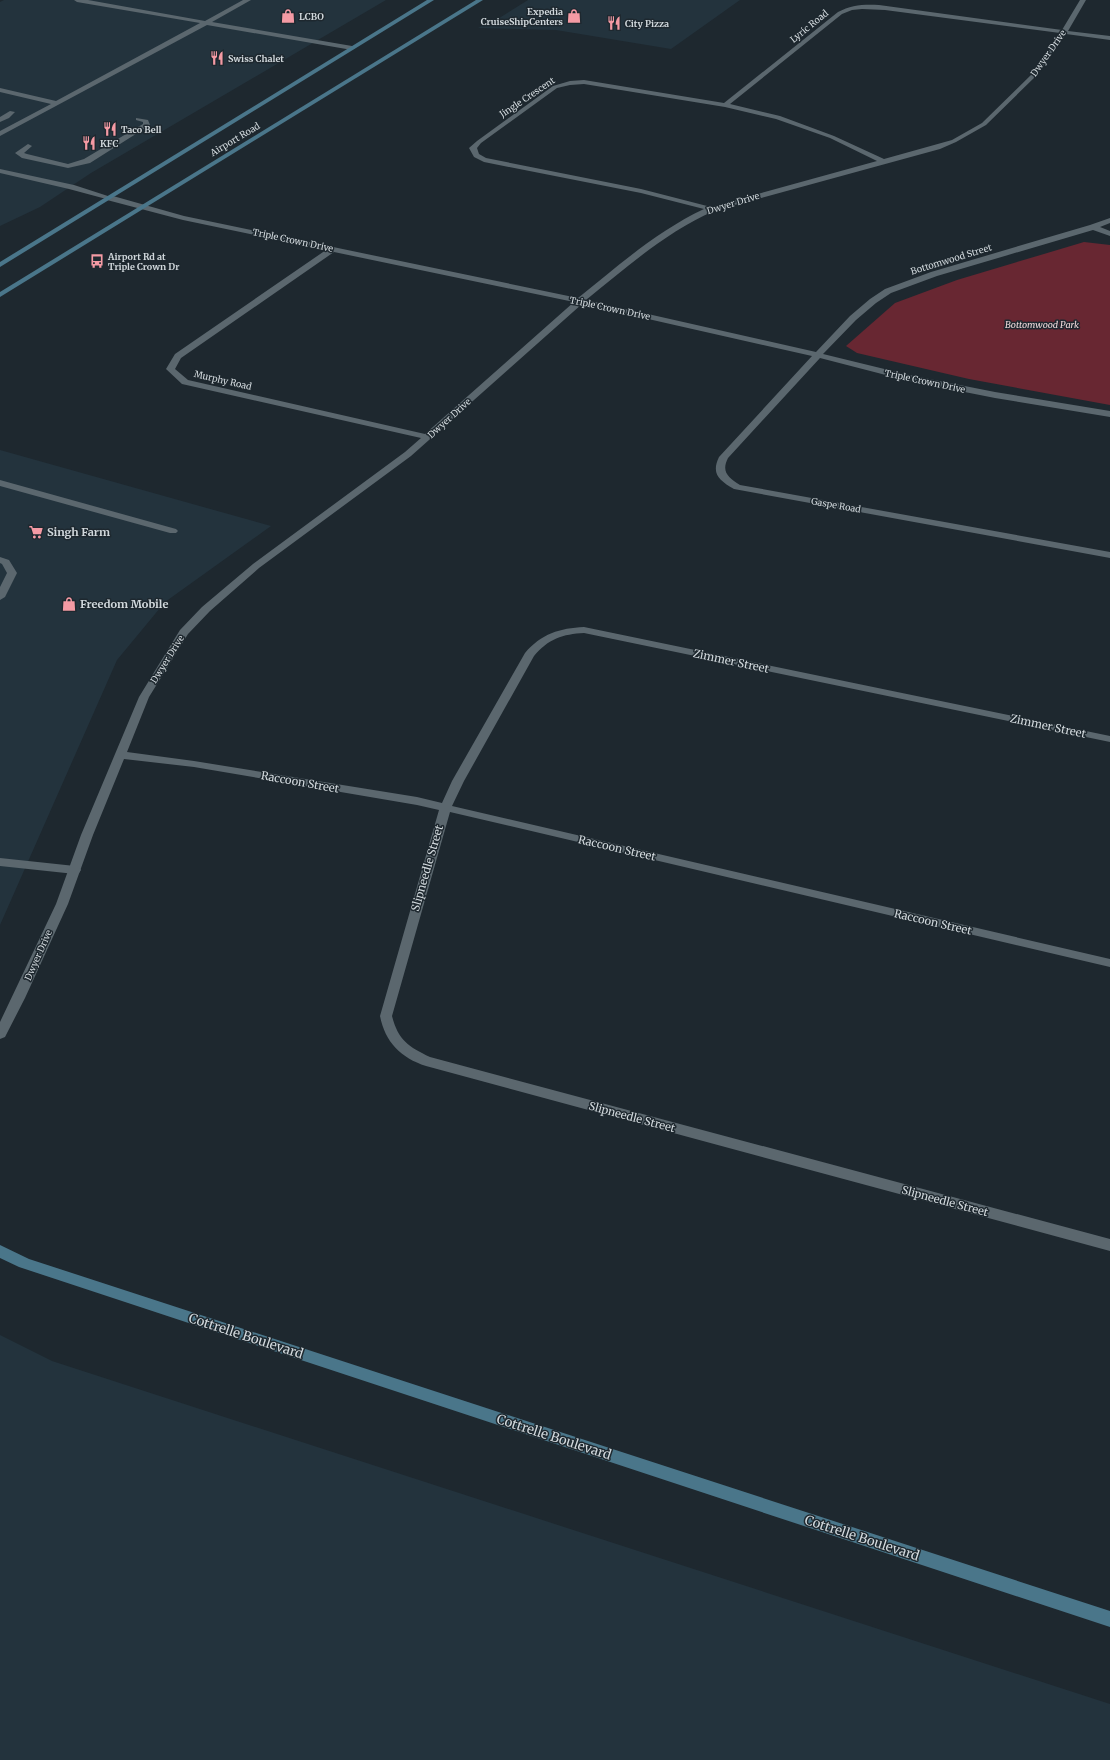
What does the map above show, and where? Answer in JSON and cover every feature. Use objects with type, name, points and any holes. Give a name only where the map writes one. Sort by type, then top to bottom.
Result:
[{"type":"main road","name":"Airport Road","points":[[0,265],[431,0]]},
{"type":"main road","name":"Airport Road","points":[[0,295],[480,0]]},
{"type":"main road","name":"Cottrelle Boulevard","points":[[0,1251],[24,1263],[1110,1619]]},
{"type":"street","points":[[77,0],[352,48]]},
{"type":"street","points":[[0,134],[248,0]]},
{"type":"street","name":"Dwyer Drive","points":[[0,1034],[19,998],[62,904],[76,870],[87,835],[144,696],[184,632],[206,609],[256,566],[408,454],[580,301],[661,236],[691,218],[711,209],[884,162],[954,141],[984,124],[1034,75],[1064,32],[1083,0]]},
{"type":"street","name":"Lyric Road","points":[[725,105],[840,14],[852,8],[869,6],[1064,32]]},
{"type":"street","points":[[1064,32],[1110,38]]},
{"type":"street","name":"Jingle Crescent","points":[[711,209],[641,191],[484,160],[473,152],[473,148],[479,142],[555,87],[570,83],[599,84],[725,105],[772,115],[832,137],[884,162]]},
{"type":"street","points":[[0,90],[56,103]]},
{"type":"street","points":[[0,120],[7,117],[12,112]]},
{"type":"street","points":[[28,146],[19,153],[25,156],[68,166],[76,165],[87,161],[147,125],[146,121],[138,119]]},
{"type":"street","name":"Triple Crown Drive","points":[[0,171],[71,187],[183,218],[580,301],[818,354],[909,378],[946,386],[1110,414]]},
{"type":"street","name":"Bottomwood Street","points":[[818,354],[853,318],[873,301],[888,291],[934,274],[1093,227],[1110,220]]},
{"type":"street","points":[[1093,227],[1110,234]]},
{"type":"street","name":"Murphy Road","points":[[333,249],[178,356],[170,369],[185,382],[428,437]]},
{"type":"street","name":"Gaspe Road","points":[[818,354],[724,457],[720,464],[720,471],[725,480],[738,487],[761,492],[1110,556]]},
{"type":"street","points":[[0,483],[173,531]]},
{"type":"street","points":[[0,560],[6,562],[12,573],[0,597]]},
{"type":"street","name":"Zimmer Street","points":[[445,808],[458,781],[529,655],[541,642],[549,637],[570,631],[584,630],[1110,739]]},
{"type":"street","name":"Raccoon Street","points":[[121,755],[194,764],[417,801],[1110,964]]},
{"type":"street","name":"Slipneedle Street","points":[[445,808],[386,1016],[387,1025],[393,1039],[405,1051],[426,1061],[1110,1245]]},
{"type":"street","points":[[0,862],[76,870]]},
{"type":"shaded area","points":[[4,0],[386,0],[91,173],[40,207],[0,226],[0,2]]},
{"type":"shaded area","points":[[528,0],[740,0],[671,49],[556,30],[478,28],[501,17]]},
{"type":"shaded area","points":[[0,450],[271,526],[165,602],[117,660],[0,925]]},
{"type":"shaded area","points":[[0,1335],[52,1361],[1110,1704],[1110,1760],[0,1760]]},
{"type":"green space","name":"Bottomwood Park","points":[[1084,242],[1110,245],[1110,405],[969,379],[857,353],[846,346],[895,303],[957,280]]},
{"type":"place","name":"LCBO","points":[[288,16]]},
{"type":"place","name":"Expedia CruiseShipCenters","points":[[574,16]]},
{"type":"place","name":"City Pizza","points":[[614,23]]},
{"type":"place","name":"Swiss Chalet","points":[[217,58]]},
{"type":"place","name":"Taco Bell","points":[[110,129]]},
{"type":"place","name":"KFC","points":[[89,143]]},
{"type":"place","name":"Airport Rd at Triple Crown Dr","points":[[97,261]]},
{"type":"place","name":"Singh Farm","points":[[36,532]]},
{"type":"place","name":"Freedom Mobile","points":[[69,604]]}]
